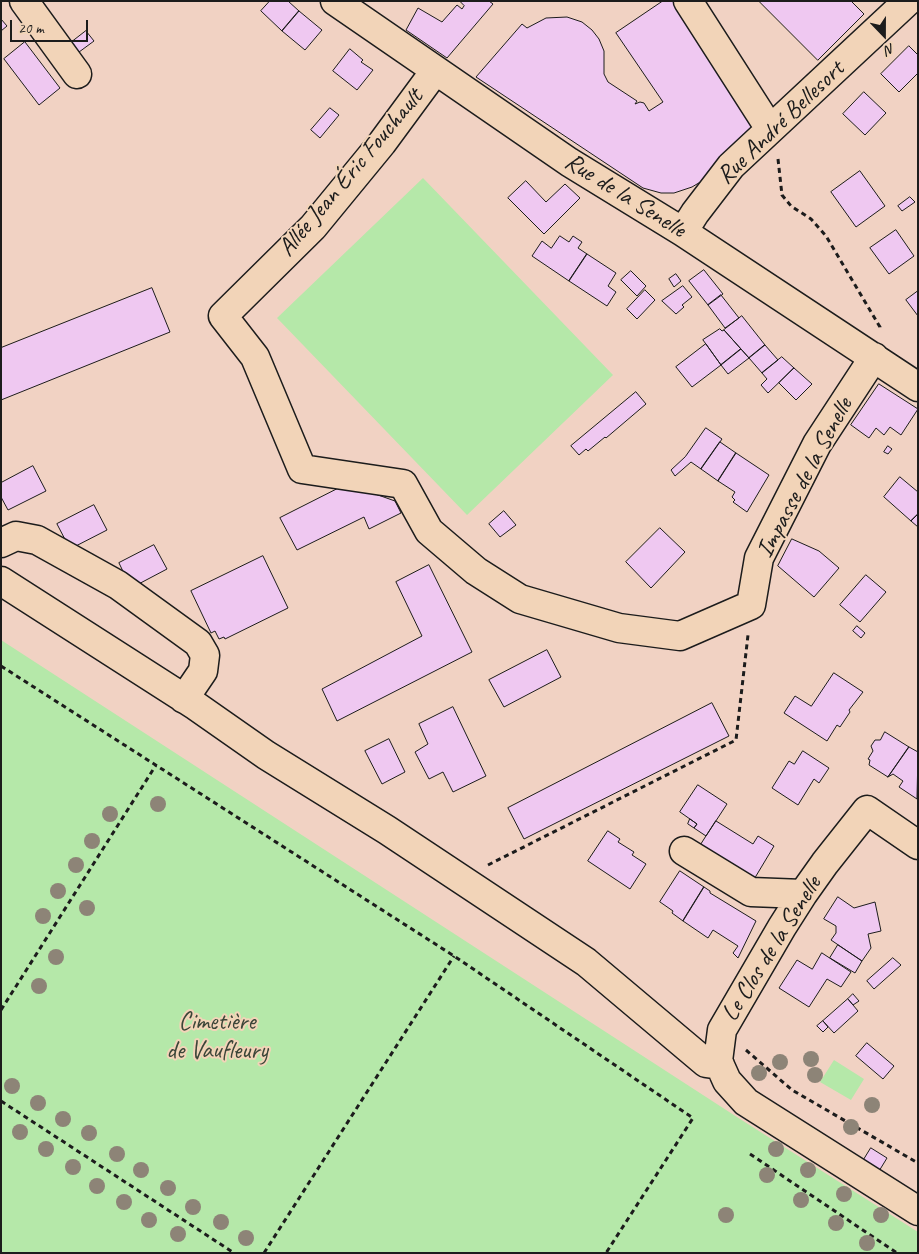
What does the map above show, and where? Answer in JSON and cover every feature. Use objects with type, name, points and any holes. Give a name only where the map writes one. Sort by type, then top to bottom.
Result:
[{"type":"street","points":[[24,1],[77,74]]},
{"type":"street","name":"Rue de la Senelle","points":[[335,1],[569,162],[683,232],[918,387]]},
{"type":"street","points":[[688,1],[770,129]]},
{"type":"street","name":"Rue André Bellesort","points":[[683,232],[731,166],[908,1]]},
{"type":"street","name":"Allée Jean Éric Fouchault","points":[[435,71],[382,143],[313,227],[223,316],[255,357],[302,469],[403,484],[429,530],[476,571],[520,599],[619,628],[680,636],[751,605]]},
{"type":"street","name":"Impasse de la Senelle","points":[[751,605],[760,558],[817,444],[874,358]]},
{"type":"street","points":[[1,543],[16,536],[37,540],[118,585],[198,643],[205,655],[203,670],[184,699]]},
{"type":"street","points":[[1,581],[184,699],[266,755],[387,830],[586,962],[706,1063],[720,1065],[727,1081],[746,1102],[918,1210]]},
{"type":"street","name":"Le Clos de la Senelle","points":[[720,1065],[718,1061],[722,1030],[803,894],[825,862],[867,810],[918,844]]},
{"type":"street","points":[[684,851],[750,892],[803,894]]},
{"type":"path","points":[[770,129],[780,166],[782,195],[792,206],[811,219],[826,236],[880,327],[874,358]]},
{"type":"path","points":[[461,879],[736,740],[751,605]]},
{"type":"path","points":[[1,666],[454,956],[693,1118],[606,1253]]},
{"type":"path","points":[[1,1010],[156,764]]},
{"type":"path","points":[[264,1253],[454,956]]},
{"type":"path","points":[[722,1030],[792,1090],[918,1163]]},
{"type":"path","points":[[1,1101],[234,1253]]},
{"type":"path","points":[[750,1154],[897,1253]]},
{"type":"green space","points":[[423,178],[613,375],[467,515],[277,318]]},
{"type":"green space","name":"Cimetière de Vaufleury","points":[[1,640],[740,1119],[918,1232],[918,1253],[1,1253]]},
{"type":"green space","points":[[834,1060],[864,1079],[851,1100],[820,1082]]},
{"type":"building","points":[[270,1],[288,1],[299,11],[282,31],[261,11]]},
{"type":"building","points":[[460,1],[489,1],[493,4],[447,58],[406,30],[418,8],[442,22],[457,5],[462,9],[464,6]]},
{"type":"building","points":[[663,1],[675,1],[759,121],[702,181],[692,187],[674,193],[661,193],[643,188],[476,77],[522,24],[527,28],[546,18],[567,17],[582,22],[599,39],[604,51],[604,74],[608,82],[637,101],[635,104],[644,103],[649,111],[663,102],[616,33]]},
{"type":"building","points":[[759,1],[851,1],[864,14],[818,60]]},
{"type":"building","points":[[299,11],[322,30],[305,50],[282,31]]},
{"type":"building","points":[[1,19],[7,26],[1,31]]},
{"type":"building","points":[[86,31],[94,41],[75,55],[68,45]]},
{"type":"building","points":[[25,42],[60,88],[39,105],[4,59]]},
{"type":"building","points":[[909,46],[918,55],[918,73],[899,92],[881,74]]},
{"type":"building","points":[[350,49],[363,60],[361,62],[373,70],[357,90],[333,71]]},
{"type":"building","points":[[864,92],[886,113],[865,135],[843,114]]},
{"type":"building","points":[[330,108],[339,115],[320,138],[311,130]]},
{"type":"building","points":[[860,171],[885,206],[856,227],[831,192]]},
{"type":"building","points":[[526,181],[546,202],[565,184],[580,198],[544,234],[508,198]]},
{"type":"building","points":[[910,197],[915,202],[902,211],[898,206]]},
{"type":"building","points":[[896,230],[914,256],[889,274],[870,248]]},
{"type":"building","points":[[560,236],[569,242],[573,236],[582,242],[578,248],[587,254],[569,281],[532,256],[542,241],[551,248]]},
{"type":"building","points":[[587,254],[616,273],[608,286],[616,292],[607,306],[569,281]]},
{"type":"building","points":[[704,270],[723,294],[708,305],[689,281]]},
{"type":"building","points":[[631,271],[646,286],[637,296],[621,280]]},
{"type":"building","points":[[676,274],[681,281],[674,287],[669,279]]},
{"type":"building","points":[[683,286],[692,297],[682,305],[684,307],[676,314],[662,301]]},
{"type":"building","points":[[152,288],[170,332],[1,400],[1,348]]},
{"type":"building","points":[[645,290],[655,300],[637,319],[627,309]]},
{"type":"building","points":[[918,291],[918,316],[906,300]]},
{"type":"building","points":[[721,295],[739,318],[725,328],[708,305]]},
{"type":"building","points":[[742,316],[765,345],[749,358],[724,330]]},
{"type":"building","points":[[720,329],[724,330],[741,349],[721,365],[703,340]]},
{"type":"building","points":[[706,344],[721,365],[692,387],[676,367]]},
{"type":"building","points":[[765,345],[778,360],[762,373],[749,358]]},
{"type":"building","points":[[741,349],[749,358],[728,374],[721,365]]},
{"type":"building","points":[[782,357],[794,368],[768,393],[761,385],[767,379],[762,373]]},
{"type":"building","points":[[794,368],[812,384],[796,400],[779,383]]},
{"type":"building","points":[[879,384],[918,409],[901,435],[890,427],[884,435],[876,428],[869,438],[851,425]]},
{"type":"building","points":[[636,392],[646,404],[606,438],[579,455],[571,446]]},
{"type":"building","points":[[706,428],[722,439],[701,469],[691,462],[675,476],[671,470],[685,457]]},
{"type":"building","points":[[720,442],[736,453],[718,481],[701,469]]},
{"type":"building","points":[[888,446],[892,449],[888,454],[884,452]]},
{"type":"building","points":[[736,453],[769,475],[747,512],[733,502],[735,500],[732,497],[735,492],[718,481]]},
{"type":"building","points":[[33,466],[46,491],[8,510],[1,497],[1,483]]},
{"type":"building","points":[[900,477],[918,492],[918,514],[911,521],[884,497]]},
{"type":"building","points":[[347,484],[395,501],[401,513],[369,529],[364,517],[297,550],[280,518]]},
{"type":"building","points":[[94,505],[107,530],[70,549],[57,524]]},
{"type":"building","points":[[504,511],[516,525],[500,537],[489,524]]},
{"type":"building","points":[[918,514],[918,527],[911,521]]},
{"type":"building","points":[[660,528],[685,552],[651,588],[626,562]]},
{"type":"building","points":[[792,539],[819,551],[839,568],[814,597],[778,566]]},
{"type":"building","points":[[154,545],[167,569],[131,588],[119,563]]},
{"type":"building","points":[[263,556],[288,608],[225,639],[224,637],[219,639],[215,631],[211,633],[191,591]]},
{"type":"building","points":[[429,565],[472,652],[337,721],[322,689],[422,636],[396,582]]},
{"type":"building","points":[[866,575],[886,592],[860,622],[840,605]]},
{"type":"building","points":[[857,626],[865,633],[861,638],[853,631]]},
{"type":"building","points":[[547,650],[561,677],[504,707],[489,680]]},
{"type":"building","points":[[834,673],[863,692],[849,710],[850,712],[840,727],[837,725],[827,741],[784,713],[795,696],[811,706]]},
{"type":"building","points":[[712,703],[729,736],[524,839],[508,808]]},
{"type":"building","points":[[453,707],[486,776],[453,792],[443,772],[429,779],[415,752],[428,744],[419,724]]},
{"type":"building","points":[[885,732],[909,747],[888,777],[869,765],[870,760],[868,759],[873,751],[871,746],[875,740],[880,740]]},
{"type":"building","points":[[389,739],[405,772],[382,784],[365,751]]},
{"type":"building","points":[[909,747],[918,752],[917,799],[899,787],[903,781],[893,774],[888,777]]},
{"type":"building","points":[[803,751],[829,768],[819,783],[814,779],[798,805],[772,788],[789,761],[794,764]]},
{"type":"building","points":[[698,785],[727,804],[706,836],[694,828],[697,824],[680,812]]},
{"type":"building","points":[[690,819],[697,824],[694,828],[688,824]]},
{"type":"building","points":[[716,821],[753,844],[758,836],[774,846],[753,881],[700,846]]},
{"type":"building","points":[[608,831],[620,839],[618,842],[634,852],[632,855],[646,864],[630,889],[588,861]]},
{"type":"building","points":[[680,871],[704,887],[683,921],[660,902]]},
{"type":"building","points":[[704,887],[710,893],[756,921],[738,958],[733,953],[738,946],[713,930],[708,938],[683,921]]},
{"type":"building","points":[[838,897],[854,908],[875,902],[881,931],[868,934],[871,948],[862,961],[831,940],[836,933],[836,926],[824,919]]},
{"type":"building","points":[[838,945],[862,961],[855,973],[830,958]]},
{"type":"building","points":[[822,953],[851,972],[841,987],[827,979],[809,1007],[779,988],[797,960],[812,969]]},
{"type":"building","points":[[893,958],[901,965],[874,989],[867,981]]},
{"type":"building","points":[[853,994],[859,1001],[853,1005],[848,999]]},
{"type":"building","points":[[848,999],[858,1011],[834,1033],[823,1021]]},
{"type":"building","points":[[823,1021],[828,1027],[823,1032],[817,1026]]},
{"type":"building","points":[[867,1043],[894,1066],[883,1079],[856,1056]]},
{"type":"building","points":[[871,1148],[887,1158],[876,1176],[860,1166]]}]
